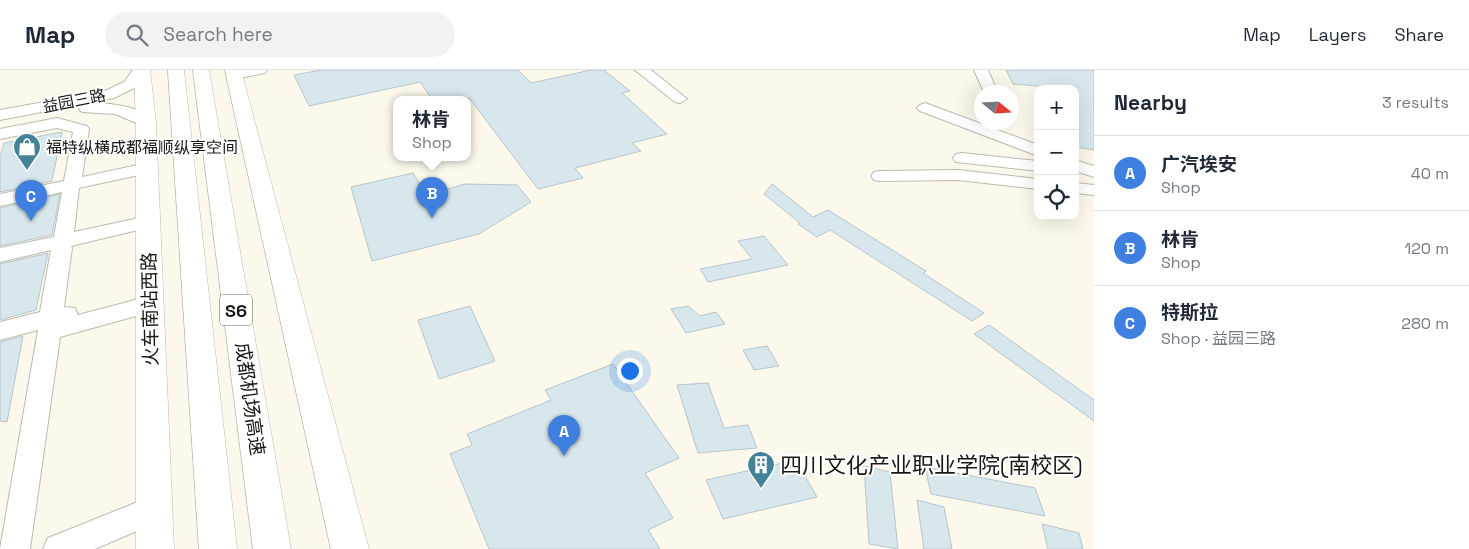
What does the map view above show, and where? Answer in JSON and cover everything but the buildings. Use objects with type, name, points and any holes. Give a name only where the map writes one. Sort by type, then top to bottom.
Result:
[{"type":"main road","name":"火车南站西路","points":[[141,70],[146,122],[156,549]]},
{"type":"main road","name":"S6","points":[[176,70],[218,549]]},
{"type":"main road","name":"成都机场高速","points":[[201,70],[272,549]]},
{"type":"main road","points":[[243,72],[350,549]]},
{"type":"street","name":"益园三路","points":[[0,115],[110,95],[129,85],[141,70]]},
{"type":"street","points":[[642,70],[680,99]]},
{"type":"street","points":[[981,70],[988,85]]},
{"type":"street","name":"益园三路","points":[[0,125],[103,106],[125,110],[146,122]]},
{"type":"street","points":[[925,108],[1034,149]]},
{"type":"street","points":[[0,134],[58,123],[81,130],[51,317]]},
{"type":"street","points":[[962,158],[1034,166]]},
{"type":"street","points":[[1079,167],[1094,173]]},
{"type":"street","points":[[0,200],[72,187],[147,168]]},
{"type":"street","points":[[1079,171],[1094,173]]},
{"type":"street","points":[[880,176],[958,175],[1034,184]]},
{"type":"street","points":[[1079,188],[1094,190]]},
{"type":"street","points":[[0,255],[63,244],[148,222]]},
{"type":"street","points":[[0,331],[51,317],[150,299]]},
{"type":"street","points":[[14,549],[49,331],[150,299]]},
{"type":"street","points":[[59,549],[155,509]]},
{"type":"place","name":"福特纵横成都福顺纵享空间","points":[[27,171]]},
{"type":"place","name":"林肯","points":[[432,218]]},
{"type":"place","name":"特斯拉","points":[[31,221]]},
{"type":"place","name":"广汽埃安","points":[[564,456]]},
{"type":"place","name":"四川文化产业职业学院(南校区)","points":[[761,489]]}]
